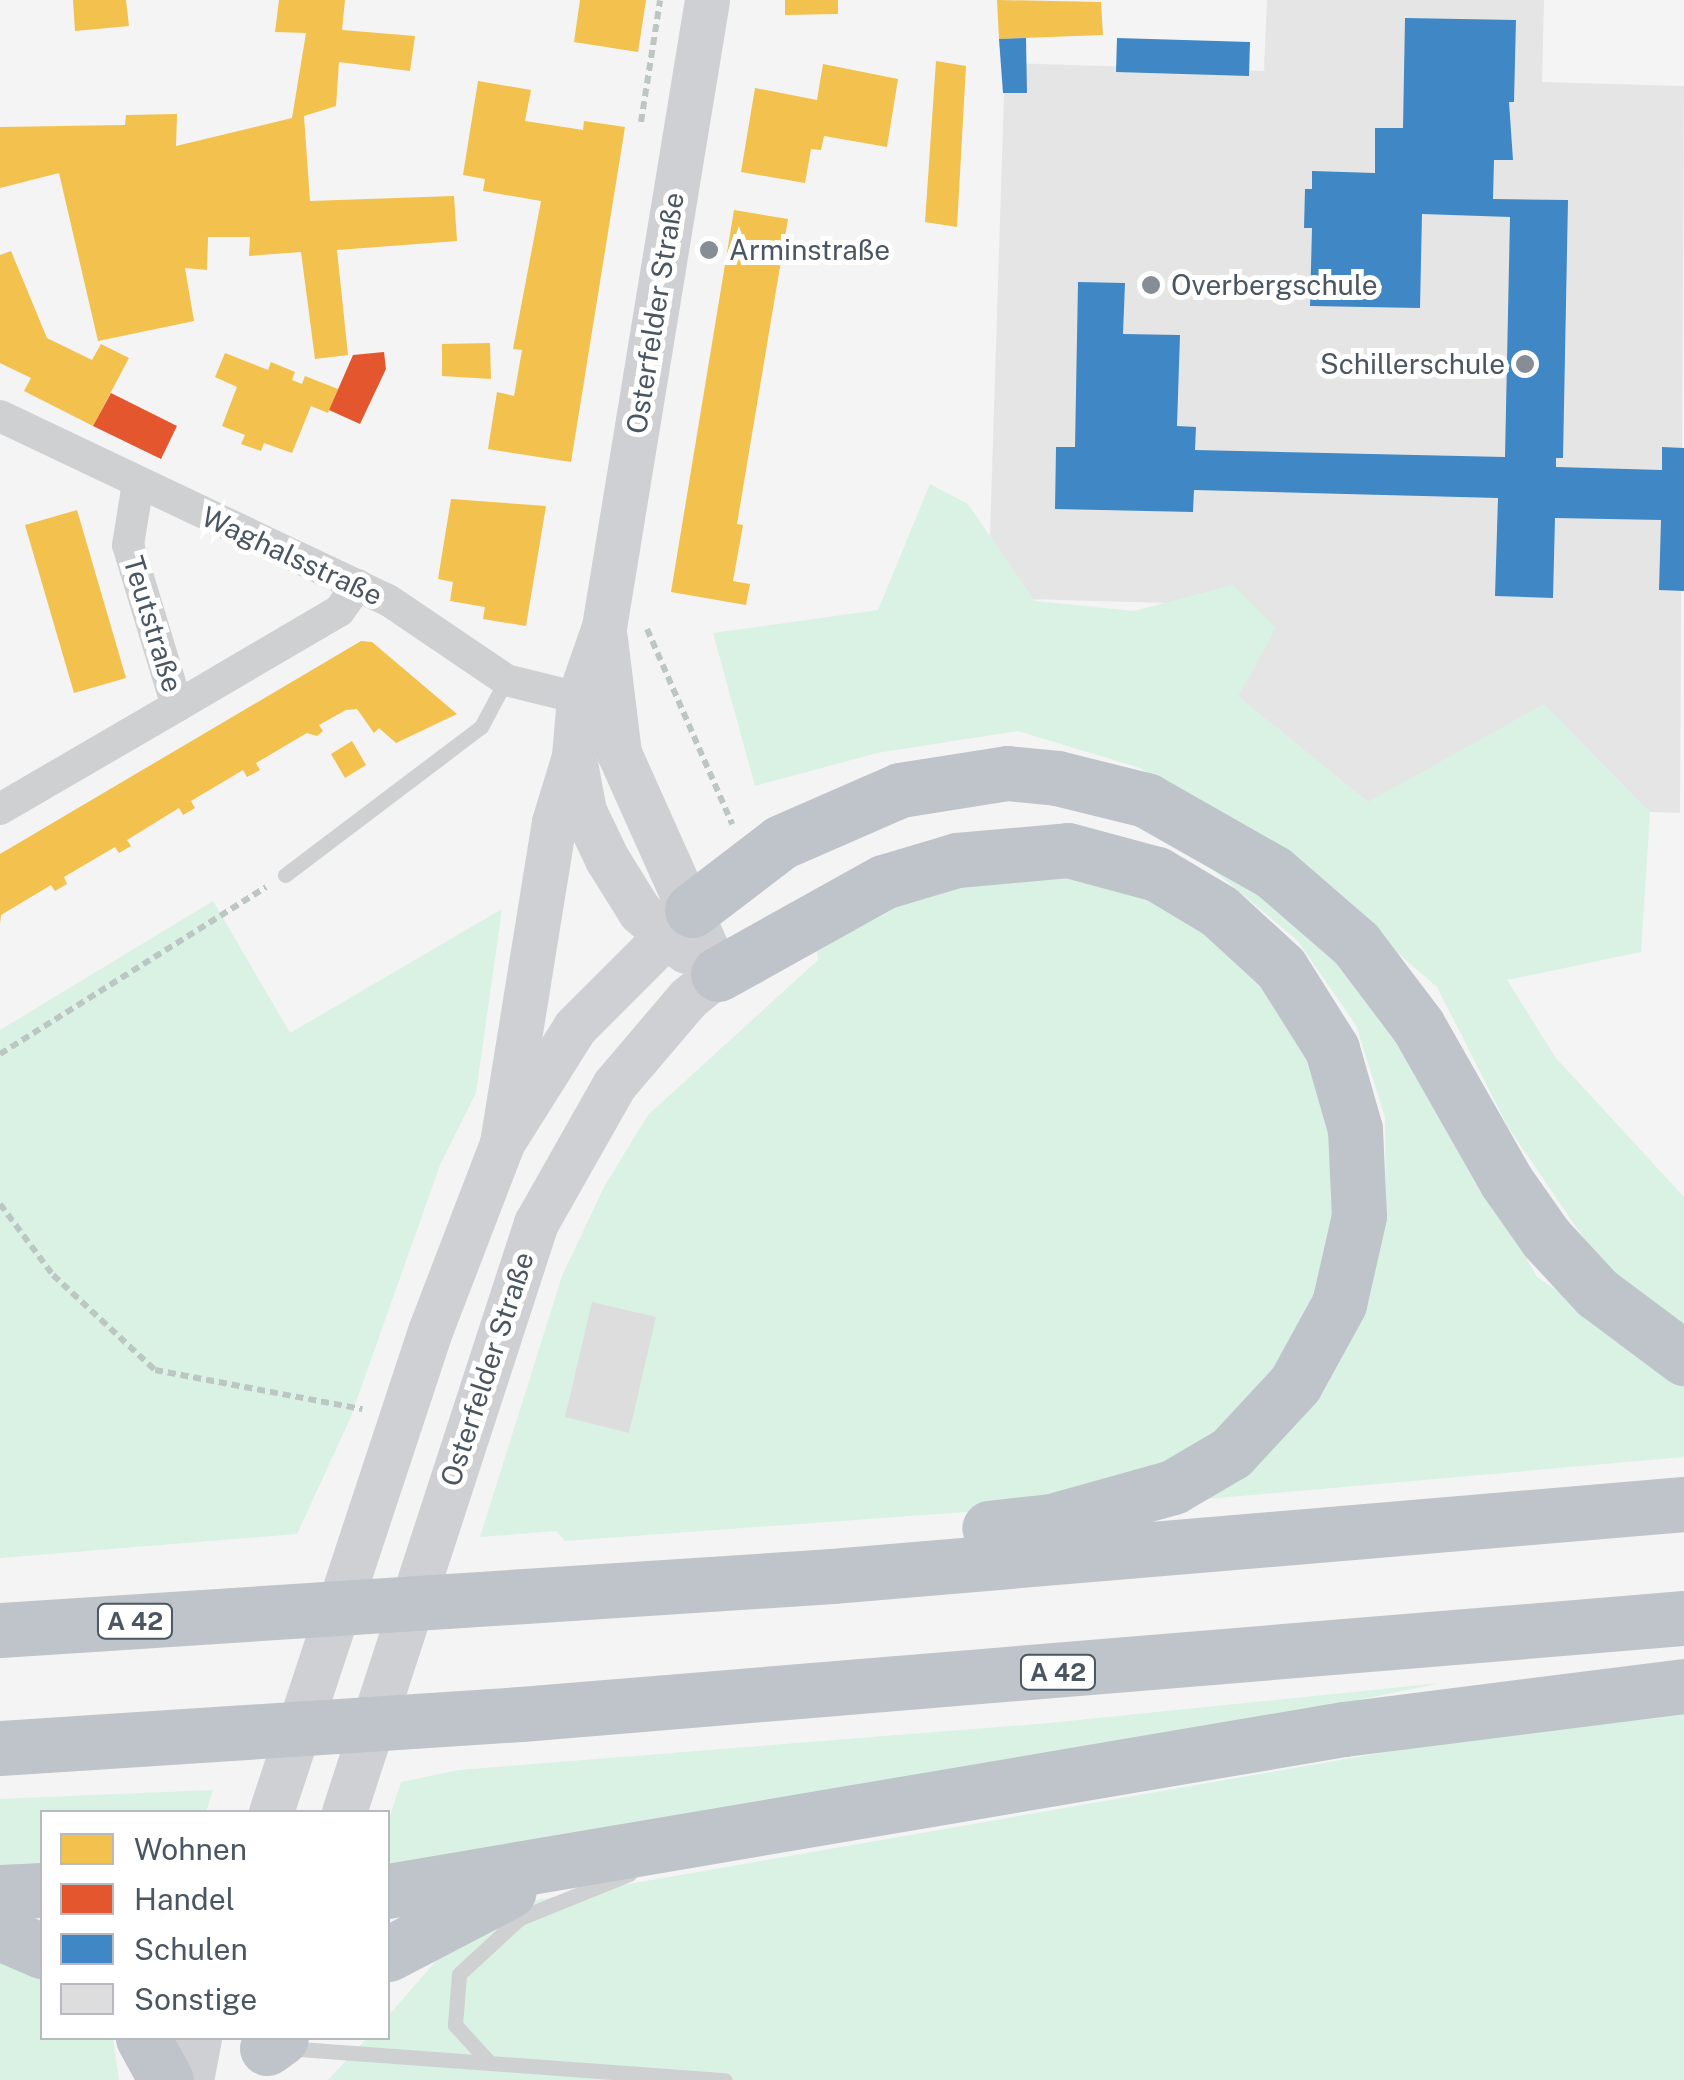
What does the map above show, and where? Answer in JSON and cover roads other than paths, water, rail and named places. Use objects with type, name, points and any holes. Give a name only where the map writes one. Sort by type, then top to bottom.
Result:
[{"type":"highway","points":[[678,923],[781,842],[900,790],[1007,773],[1058,778],[1146,800],[1273,872],[1356,944],[1418,1026],[1506,1180],[1546,1238],[1597,1293],[1684,1358]]},
{"type":"highway","points":[[718,974],[851,896],[916,871],[1015,851],[1095,853],[1157,874],[1252,938],[1318,1023],[1352,1109],[1359,1216],[1346,1282],[1312,1360],[1258,1430],[1204,1472],[1142,1499],[1051,1521],[899,1537],[832,1576]]},
{"type":"highway","name":"A 42","points":[[0,1630],[832,1576],[1684,1504]]},
{"type":"highway","name":"A 42","points":[[0,1748],[432,1720],[1684,1618]]},
{"type":"highway","points":[[390,1891],[1344,1729],[1684,1686]]},
{"type":"highway","points":[[390,1953],[443,1921],[586,1858]]},
{"type":"highway","points":[[0,1892],[40,1890]]},
{"type":"highway","points":[[0,1934],[40,1950]]},
{"type":"highway","points":[[144,2040],[166,2080]]},
{"type":"main road","name":"Osterfelder Straße","points":[[502,1143],[554,822],[574,756],[579,698],[604,627],[707,0]]},
{"type":"main road","name":"Osterfelder Straße","points":[[604,627],[619,753],[678,923]]},
{"type":"main road","name":"Osterfelder Straße","points":[[345,1810],[536,1223],[614,1085],[688,998],[718,974],[678,923],[606,859],[584,811],[574,756]]},
{"type":"main road","name":"Osterfelder Straße","points":[[272,1810],[430,1331],[502,1143],[575,1027],[678,923]]},
{"type":"main road","points":[[191,2080],[199,2040]]},
{"type":"street","name":"Waghalsstraße","points":[[0,416],[420,617],[506,680],[579,698]]},
{"type":"street","name":"Teutstraße","points":[[138,483],[128,546],[177,706]]},
{"type":"street","name":"Teutstraße","points":[[0,809],[339,611],[358,586]]},
{"type":"lane","points":[[285,875],[481,727],[506,680]]},
{"type":"lane","points":[[845,1834],[1027,1780]]},
{"type":"lane","points":[[488,2061],[455,2025],[458,1974],[520,1918],[643,1872]]},
{"type":"lane","points":[[270,2051],[488,2061],[725,2080]]},
{"type":"place","name":"Arminstraße","points":[[709,250]]},
{"type":"place","name":"Overbergschule","points":[[1151,285]]},
{"type":"place","name":"Schillerschule","points":[[1525,364]]}]
